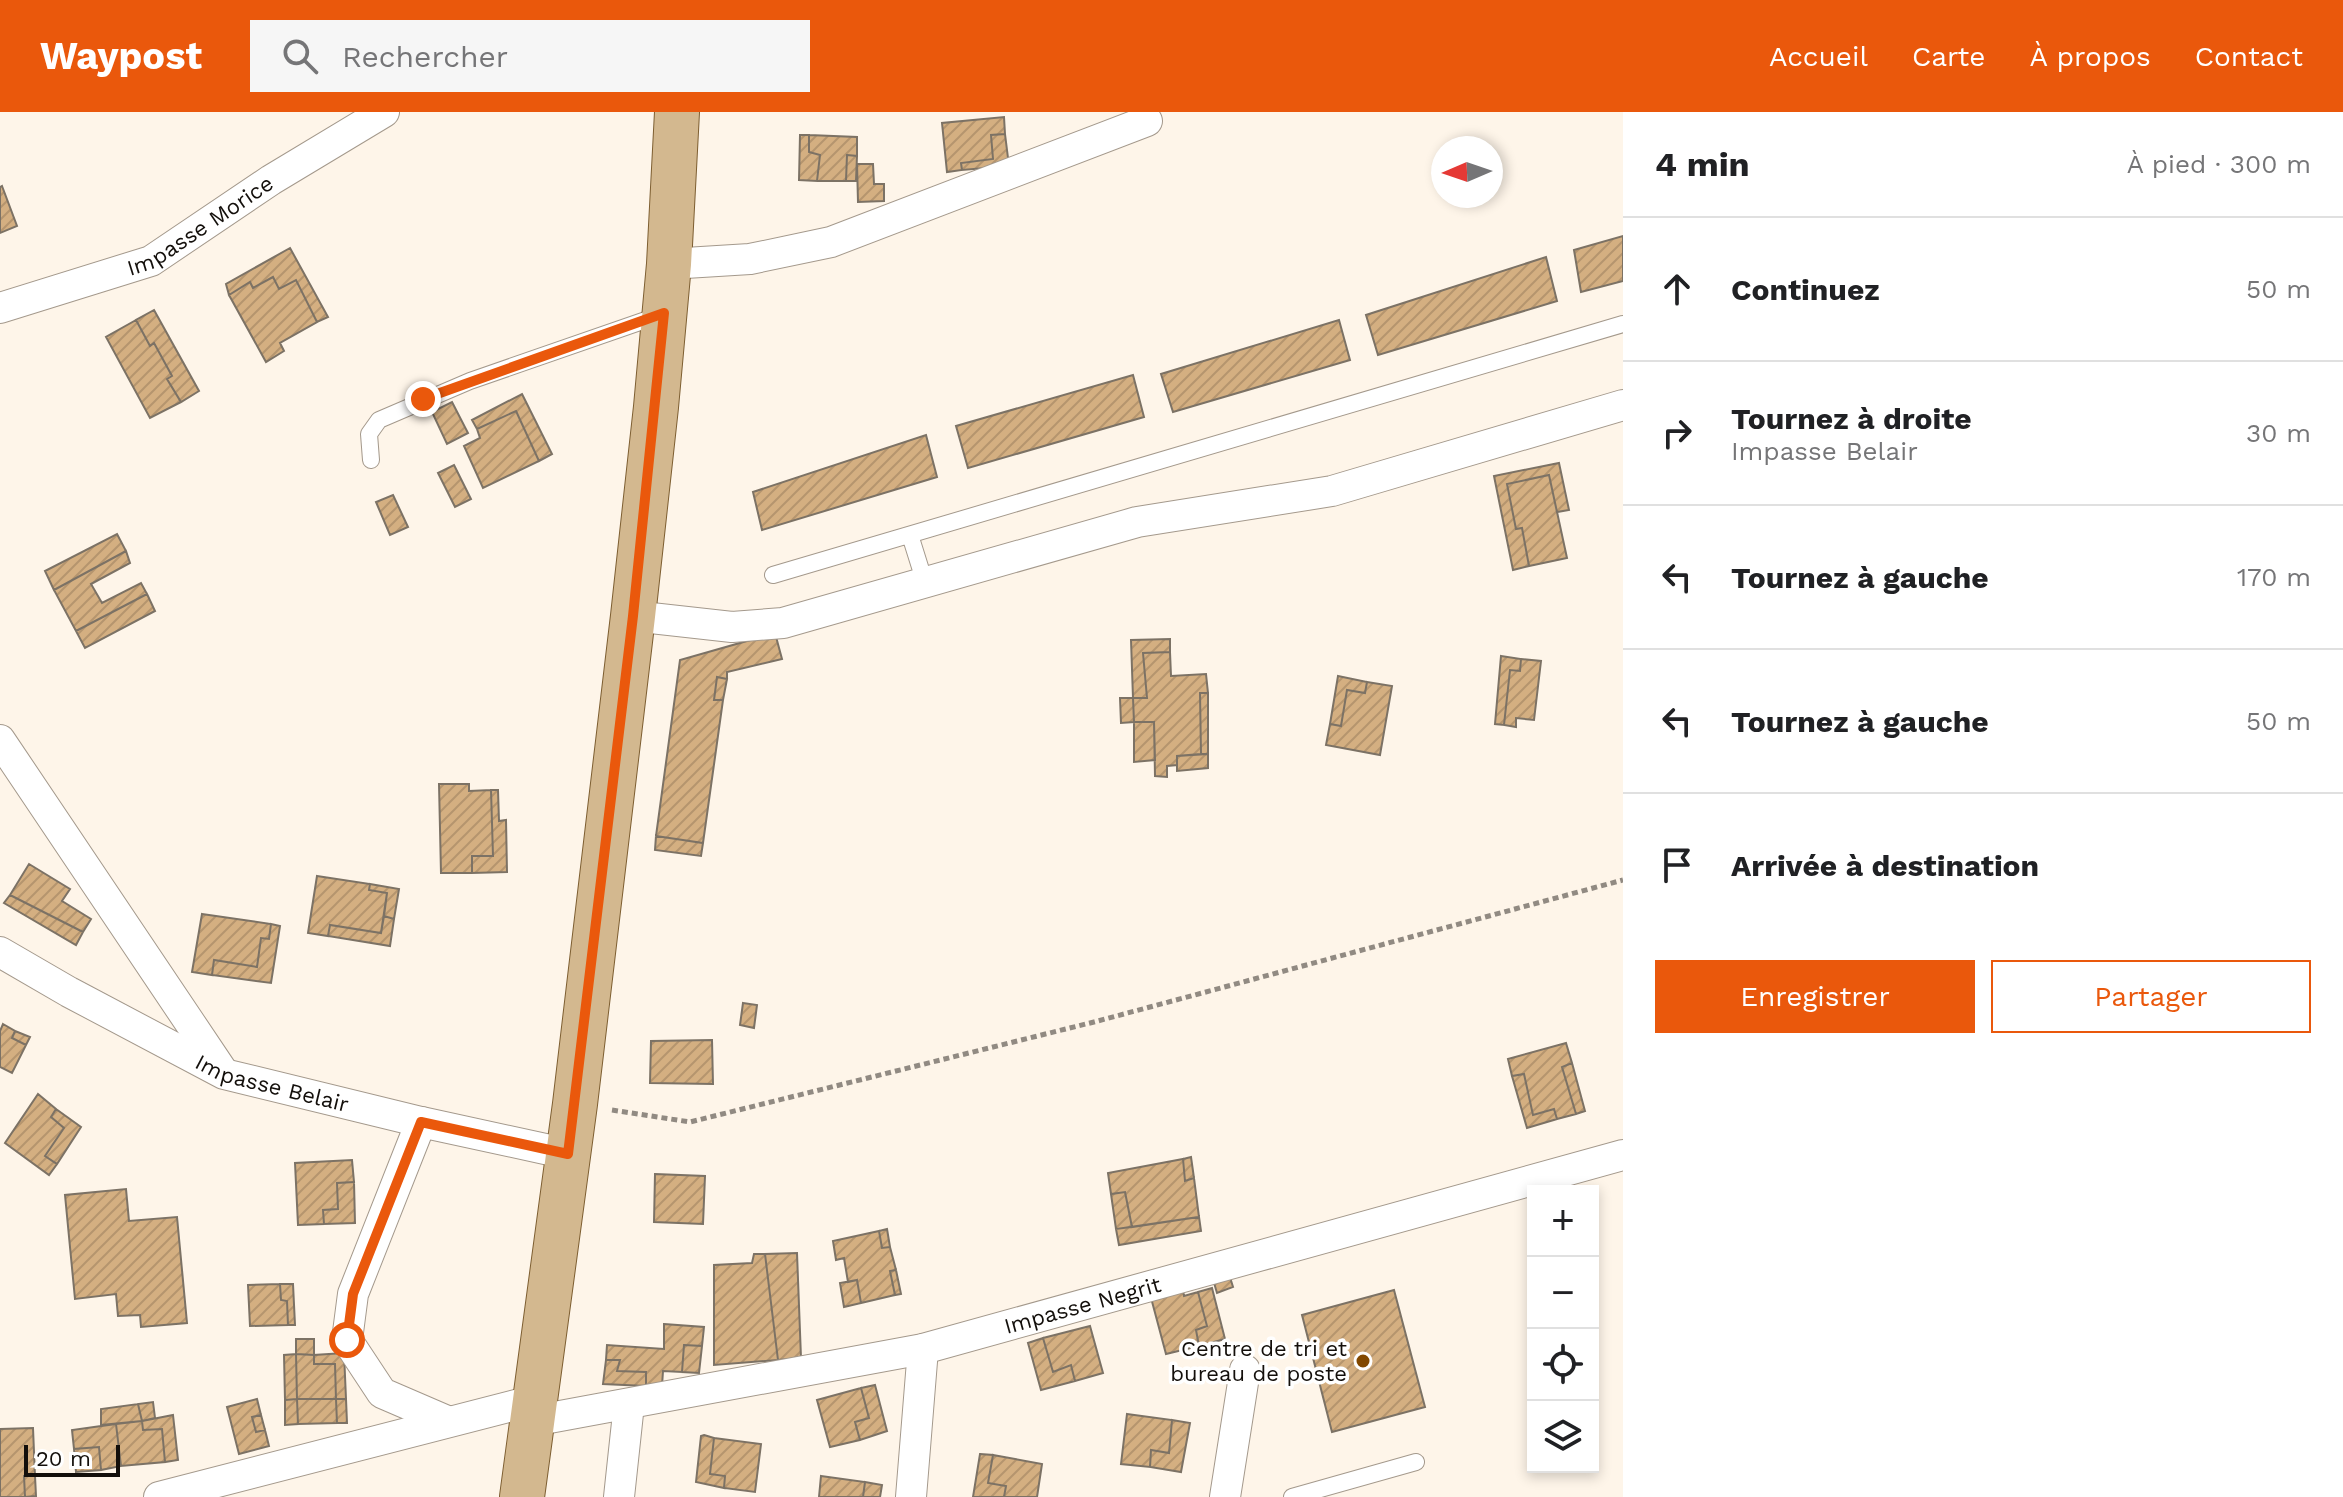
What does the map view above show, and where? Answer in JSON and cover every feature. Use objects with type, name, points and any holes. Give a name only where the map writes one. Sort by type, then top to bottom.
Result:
[{"type":"main road","points":[[522,1497],[575,1104],[633,616],[669,264],[677,112]]},
{"type":"street","name":"Impasse Morice","points":[[0,308],[151,261],[271,180],[384,112]]},
{"type":"street","points":[[669,264],[750,259],[831,242],[1147,121]]},
{"type":"street","points":[[633,616],[732,627],[783,623],[1137,522],[1332,491],[1623,405]]},
{"type":"street","points":[[0,740],[224,1074]]},
{"type":"street","name":"Impasse Belair","points":[[0,952],[224,1074],[568,1154]]},
{"type":"street","points":[[421,1122],[353,1294],[347,1340],[382,1393],[447,1421]]},
{"type":"street","name":"Impasse Negrit","points":[[159,1497],[447,1421],[534,1410],[629,1404],[923,1349],[1623,1155]]},
{"type":"street","points":[[911,1497],[923,1349]]},
{"type":"street","points":[[1225,1497],[1245,1370]]},
{"type":"street","points":[[619,1497],[629,1404]]},
{"type":"lane","points":[[371,460],[369,434],[379,420],[470,381],[664,313]]},
{"type":"lane","points":[[773,575],[1623,324]]},
{"type":"lane","points":[[910,535],[925,583]]},
{"type":"lane","points":[[1292,1497],[1416,1462]]},
{"type":"path","points":[[575,1104],[690,1122],[1094,1022],[1623,880]]},
{"type":"building","points":[[1004,117],[1005,134],[991,135],[993,159],[961,163],[962,170],[947,172],[942,123]]},
{"type":"building","points":[[1005,134],[1009,166],[962,170],[961,163],[993,159],[991,135]]},
{"type":"building","points":[[800,135],[809,135],[809,152],[820,155],[817,181],[799,180]]},
{"type":"building","points":[[809,135],[857,137],[857,156],[847,155],[846,181],[817,181],[820,155],[809,152]]},
{"type":"building","points":[[847,155],[857,156],[856,181],[846,181]]},
{"type":"building","points":[[857,164],[873,164],[874,184],[884,184],[884,201],[858,202]]},
{"type":"building","points":[[0,187],[17,226],[0,233]]},
{"type":"building","points":[[1623,236],[1623,281],[1581,292],[1574,250]]},
{"type":"building","points":[[290,248],[328,317],[317,322],[296,280],[279,289],[273,277],[253,288],[250,282],[229,295],[226,284]]},
{"type":"building","points":[[1546,257],[1557,301],[1378,355],[1366,315]]},
{"type":"building","points":[[273,277],[279,289],[296,280],[317,322],[280,343],[284,351],[266,362],[229,295],[250,282],[253,288]]},
{"type":"building","points":[[154,310],[199,391],[181,402],[167,379],[172,376],[154,343],[150,346],[136,320]]},
{"type":"building","points":[[136,320],[150,346],[154,343],[172,376],[167,379],[181,402],[150,418],[106,337]]},
{"type":"building","points":[[1339,320],[1350,360],[1173,412],[1161,374]]},
{"type":"building","points":[[1133,375],[1144,417],[968,468],[956,426]]},
{"type":"building","points":[[522,394],[552,454],[539,461],[516,411],[477,429],[472,420]]},
{"type":"building","points":[[452,402],[468,433],[447,444],[432,412]]},
{"type":"building","points":[[516,411],[539,461],[483,488],[464,446],[480,438],[477,429]]},
{"type":"building","points":[[926,435],[937,477],[762,530],[753,492]]},
{"type":"building","points":[[1559,463],[1569,510],[1557,512],[1549,475],[1507,484],[1516,529],[1522,528],[1529,566],[1513,570],[1494,476]]},
{"type":"building","points":[[454,465],[471,499],[455,507],[438,473]]},
{"type":"building","points":[[1549,475],[1567,558],[1529,566],[1522,528],[1516,529],[1507,484]]},
{"type":"building","points":[[393,495],[408,527],[390,535],[376,502]]},
{"type":"building","points":[[117,534],[126,551],[54,590],[45,571]]},
{"type":"building","points":[[126,551],[130,563],[91,584],[102,603],[141,583],[147,594],[76,631],[54,590]]},
{"type":"building","points":[[147,594],[155,611],[85,648],[76,631]]},
{"type":"building","points":[[775,633],[782,659],[727,672],[727,679],[717,677],[714,700],[723,700],[703,843],[656,836],[680,660]]},
{"type":"building","points":[[1170,639],[1170,652],[1143,653],[1147,698],[1133,698],[1131,640]]},
{"type":"building","points":[[1170,652],[1171,676],[1206,674],[1208,693],[1200,693],[1201,754],[1177,756],[1177,765],[1167,766],[1167,777],[1155,776],[1154,722],[1134,722],[1133,698],[1147,698],[1143,653]]},
{"type":"building","points":[[1501,656],[1521,659],[1520,671],[1510,670],[1504,725],[1495,724]]},
{"type":"building","points":[[1521,659],[1541,661],[1534,720],[1516,718],[1516,727],[1504,725],[1510,670],[1520,671]]},
{"type":"building","points":[[1338,676],[1367,682],[1365,693],[1347,690],[1341,726],[1330,724]]},
{"type":"building","points":[[717,677],[727,679],[723,700],[714,700]]},
{"type":"building","points":[[1367,682],[1392,686],[1380,755],[1326,745],[1330,724],[1341,726],[1347,690],[1365,693]]},
{"type":"building","points":[[1200,693],[1208,693],[1208,754],[1201,754]]},
{"type":"building","points":[[1120,698],[1133,698],[1134,722],[1121,723]]},
{"type":"building","points":[[1134,722],[1154,722],[1155,760],[1134,762]]},
{"type":"building","points":[[1208,754],[1208,768],[1177,771],[1177,756]]},
{"type":"building","points":[[439,784],[469,784],[469,791],[491,790],[493,856],[472,856],[472,873],[441,873]]},
{"type":"building","points":[[491,790],[498,790],[499,821],[506,820],[507,872],[472,873],[472,856],[493,856]]},
{"type":"building","points":[[656,836],[703,843],[701,856],[655,850]]},
{"type":"building","points":[[29,864],[70,889],[62,901],[91,919],[83,932],[10,895]]},
{"type":"building","points":[[317,876],[370,884],[369,890],[387,893],[381,933],[330,925],[328,936],[308,933]]},
{"type":"building","points":[[370,884],[399,889],[394,919],[384,916],[387,893],[369,890]]},
{"type":"building","points":[[10,895],[83,932],[76,945],[4,903]]},
{"type":"building","points":[[202,914],[271,924],[269,939],[261,938],[257,967],[214,960],[212,975],[192,972]]},
{"type":"building","points":[[384,916],[394,919],[390,946],[328,936],[330,925],[381,933]]},
{"type":"building","points":[[271,924],[280,926],[271,983],[212,975],[214,960],[257,967],[261,938],[269,939]]},
{"type":"building","points":[[743,1003],[757,1005],[754,1028],[740,1025]]},
{"type":"building","points":[[3,1024],[15,1031],[12,1038],[26,1045],[12,1073],[0,1067],[0,1031]]},
{"type":"building","points":[[15,1031],[30,1037],[26,1045],[12,1038]]},
{"type":"building","points":[[712,1040],[713,1084],[650,1083],[651,1041]]},
{"type":"building","points":[[1566,1043],[1572,1063],[1562,1067],[1576,1114],[1557,1119],[1554,1109],[1533,1115],[1524,1074],[1512,1076],[1508,1059]]},
{"type":"building","points":[[1572,1063],[1585,1111],[1576,1114],[1562,1067]]},
{"type":"building","points":[[1524,1074],[1533,1115],[1554,1109],[1557,1119],[1527,1128],[1512,1076]]},
{"type":"building","points":[[38,1094],[56,1109],[51,1117],[64,1128],[45,1156],[57,1164],[49,1175],[5,1143]]},
{"type":"building","points":[[56,1109],[81,1127],[57,1164],[45,1156],[64,1128],[51,1117]]},
{"type":"building","points":[[1191,1157],[1194,1178],[1185,1181],[1183,1159]]},
{"type":"building","points":[[1183,1159],[1185,1181],[1194,1178],[1199,1217],[1132,1227],[1125,1192],[1111,1194],[1108,1173]]},
{"type":"building","points":[[352,1160],[354,1182],[337,1183],[338,1209],[323,1210],[324,1224],[298,1225],[295,1163]]},
{"type":"building","points":[[655,1174],[705,1176],[703,1224],[654,1222]]},
{"type":"building","points":[[354,1182],[355,1223],[324,1224],[323,1210],[338,1209],[337,1183]]},
{"type":"building","points":[[126,1189],[129,1221],[177,1217],[187,1323],[141,1327],[140,1315],[118,1316],[116,1294],[75,1299],[65,1195]]},
{"type":"building","points":[[1125,1192],[1132,1227],[1116,1229],[1111,1194]]},
{"type":"building","points":[[1199,1217],[1201,1231],[1119,1245],[1116,1229]]},
{"type":"building","points":[[887,1229],[890,1247],[882,1248],[879,1231]]},
{"type":"building","points":[[879,1231],[882,1248],[890,1247],[896,1270],[890,1271],[895,1295],[861,1303],[857,1280],[848,1282],[844,1258],[836,1260],[833,1241]]},
{"type":"building","points":[[797,1253],[801,1358],[778,1360],[765,1254]]},
{"type":"building","points":[[754,1254],[765,1254],[778,1360],[714,1365],[714,1265],[752,1263]]},
{"type":"building","points":[[896,1270],[901,1294],[895,1295],[890,1271]]},
{"type":"building","points":[[1228,1271],[1233,1287],[1217,1293],[1212,1276]]},
{"type":"building","points":[[857,1280],[861,1303],[844,1307],[840,1283]]},
{"type":"building","points":[[280,1284],[293,1284],[295,1325],[288,1325],[287,1301],[281,1300]]},
{"type":"building","points":[[280,1284],[281,1300],[287,1301],[288,1325],[250,1326],[248,1285]]},
{"type":"building","points":[[1182,1286],[1184,1296],[1198,1292],[1207,1326],[1196,1330],[1199,1346],[1166,1354],[1150,1294]]},
{"type":"building","points":[[1212,1288],[1225,1339],[1199,1346],[1196,1330],[1207,1326],[1198,1292]]},
{"type":"building","name":"Centre de tri et bureau de poste","points":[[1394,1290],[1425,1407],[1332,1432],[1302,1315]]},
{"type":"building","points":[[664,1324],[704,1327],[702,1346],[684,1345],[682,1372],[663,1371],[662,1386],[646,1386],[646,1372],[617,1371],[620,1360],[606,1360],[607,1345],[664,1349]]},
{"type":"building","points":[[1090,1326],[1103,1373],[1075,1381],[1071,1365],[1053,1372],[1043,1338]]},
{"type":"building","points":[[1043,1338],[1053,1372],[1071,1365],[1075,1381],[1041,1390],[1028,1343]]},
{"type":"building","points":[[296,1339],[314,1339],[314,1355],[296,1354]]},
{"type":"building","points":[[684,1345],[702,1346],[699,1373],[682,1372]]},
{"type":"building","points":[[344,1353],[346,1399],[336,1399],[335,1364],[314,1364],[314,1355]]},
{"type":"building","points":[[296,1354],[297,1399],[285,1400],[284,1355]]},
{"type":"building","points":[[296,1354],[314,1355],[314,1364],[335,1364],[336,1399],[297,1399]]},
{"type":"building","points":[[606,1360],[620,1360],[617,1371],[646,1372],[646,1386],[603,1384]]},
{"type":"building","points":[[875,1385],[887,1431],[860,1440],[855,1422],[869,1418],[861,1388]]},
{"type":"building","points":[[861,1388],[869,1418],[855,1422],[860,1440],[830,1447],[817,1400]]},
{"type":"building","points":[[257,1399],[261,1415],[252,1417],[256,1432],[265,1430],[269,1446],[239,1454],[227,1407]]},
{"type":"building","points":[[297,1399],[298,1424],[285,1425],[285,1400]]},
{"type":"building","points":[[297,1399],[336,1399],[337,1423],[298,1424]]},
{"type":"building","points":[[336,1399],[346,1399],[347,1423],[337,1423]]},
{"type":"building","points":[[153,1402],[155,1418],[142,1421],[138,1404]]},
{"type":"building","points":[[138,1404],[142,1421],[101,1425],[101,1409]]},
{"type":"building","points":[[1127,1414],[1172,1420],[1169,1453],[1151,1450],[1150,1467],[1121,1464]]},
{"type":"building","points":[[173,1415],[178,1460],[165,1462],[162,1429],[143,1430],[142,1421]]},
{"type":"building","points":[[261,1415],[265,1430],[256,1432],[252,1417]]},
{"type":"building","points":[[1172,1420],[1190,1423],[1181,1472],[1150,1467],[1151,1450],[1169,1453]]},
{"type":"building","points":[[142,1421],[143,1430],[162,1429],[165,1462],[121,1466],[116,1424]]},
{"type":"building","points":[[116,1424],[121,1466],[101,1470],[99,1447],[74,1449],[72,1430]]},
{"type":"building","points":[[33,1428],[35,1476],[24,1476],[25,1497],[0,1497],[0,1429]]},
{"type":"building","points":[[701,1436],[714,1438],[710,1474],[725,1476],[724,1488],[696,1482]]},
{"type":"building","points":[[714,1438],[761,1444],[755,1492],[724,1488],[725,1476],[710,1474]]},
{"type":"building","points":[[99,1447],[101,1470],[76,1472],[74,1449]]},
{"type":"building","points":[[980,1454],[993,1455],[988,1483],[1006,1486],[1004,1497],[973,1497]]},
{"type":"building","points":[[993,1455],[1042,1464],[1037,1497],[1004,1497],[1006,1486],[988,1483]]},
{"type":"building","points":[[24,1476],[35,1476],[36,1496],[25,1497]]},
{"type":"building","points":[[821,1476],[865,1482],[863,1497],[819,1497]]},
{"type":"building","points":[[865,1482],[882,1485],[880,1497],[863,1497]]},
{"type":"place","name":"Centre de tri et bureau de poste","points":[[1363,1361]]},
{"type":"route","points":[[347,1340],[353,1294],[421,1122],[568,1154],[633,616],[664,313],[423,399]]}]
